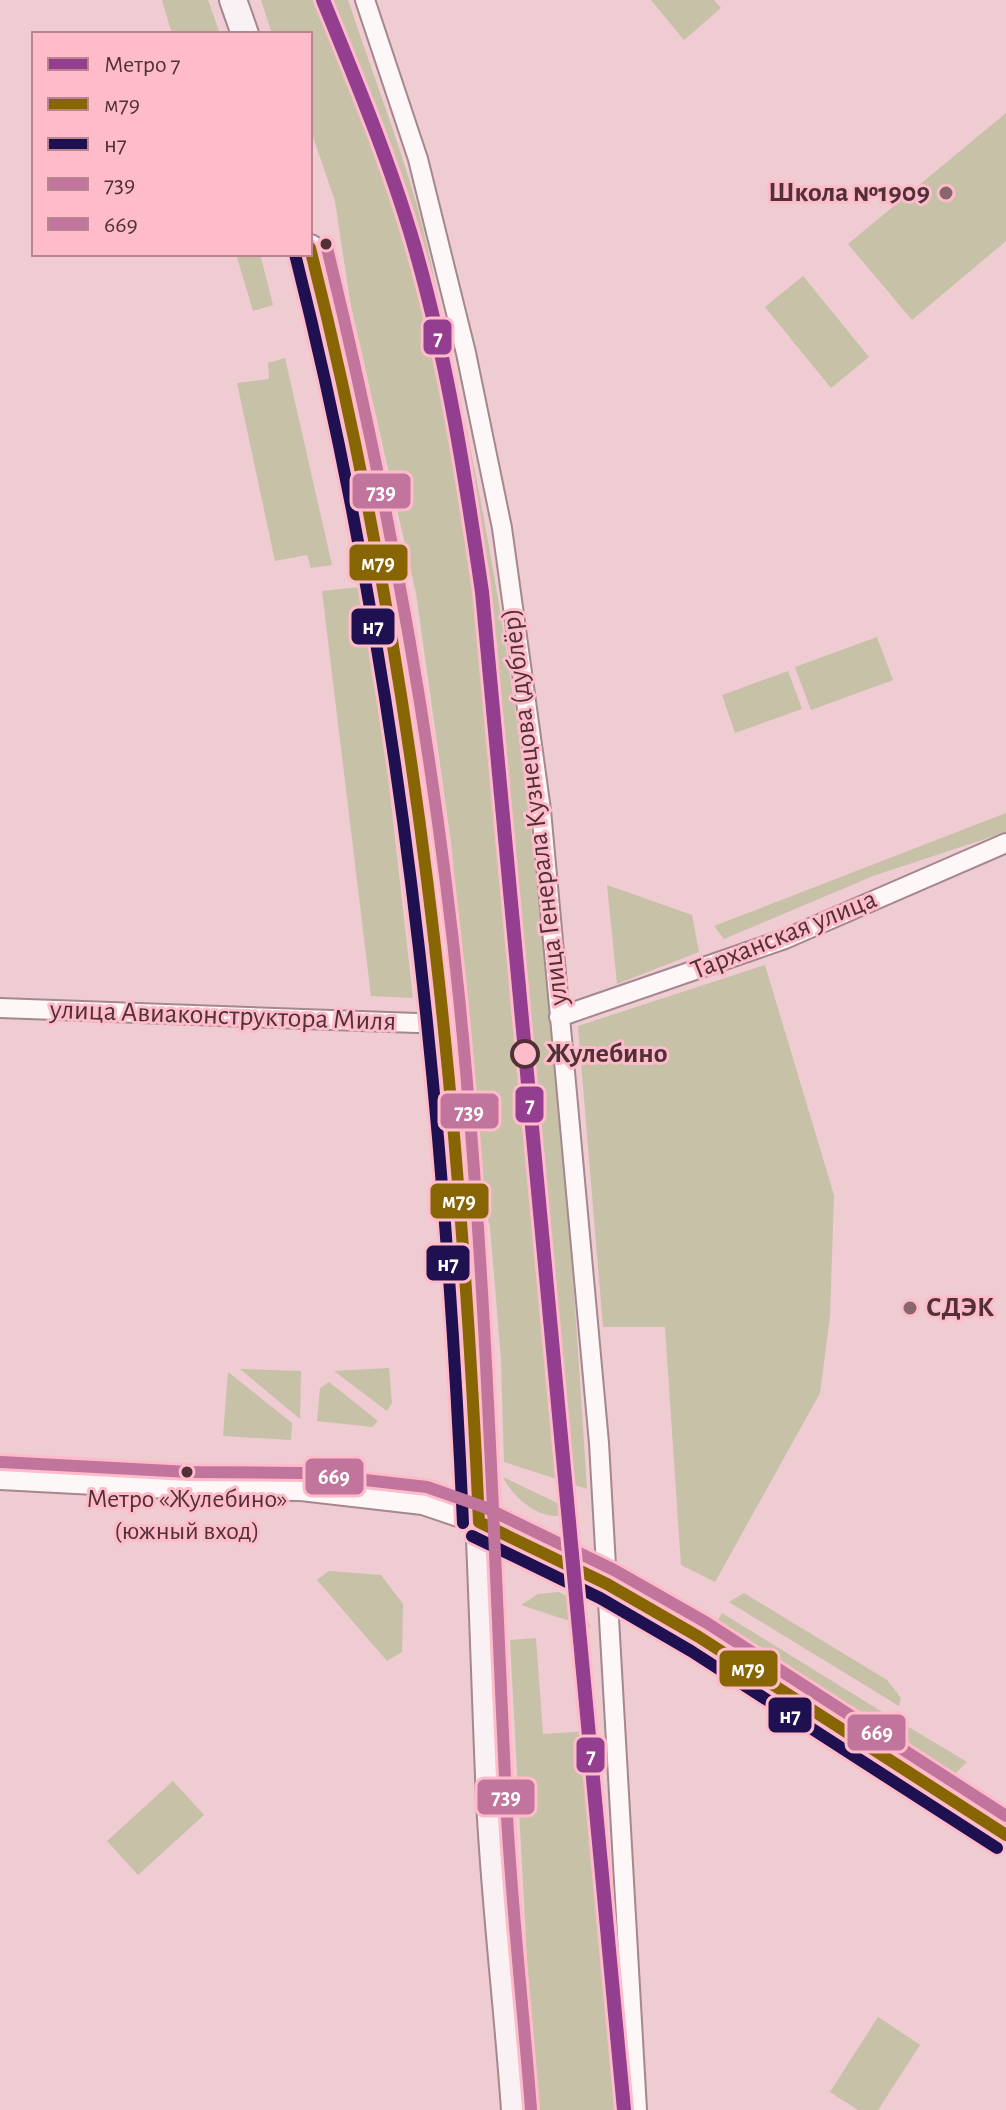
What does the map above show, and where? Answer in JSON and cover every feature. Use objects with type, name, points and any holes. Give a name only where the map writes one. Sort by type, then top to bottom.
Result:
[{"type":"main road","points":[[233,0],[244,32]]},
{"type":"main road","points":[[312,255],[334,336],[384,568],[406,705],[445,1024],[479,1522],[490,1803],[515,2110]]},
{"type":"street","name":"улица Генерала Кузнецова (дублёр)","points":[[365,0],[432,207],[502,528],[543,825],[599,1443],[637,2110]]},
{"type":"street","name":"Тарханская улица","points":[[559,1017],[785,939],[1006,843]]},
{"type":"street","name":"улица Авиаконструктора Миля","points":[[0,1008],[445,1024]]},
{"type":"street","points":[[0,1478],[189,1488],[301,1489],[423,1503],[479,1522],[607,1584],[699,1637],[1006,1835]]},
{"type":"shaded area","points":[[162,0],[208,0],[219,32],[171,32]]},
{"type":"shaded area","points":[[261,0],[348,0],[410,183],[431,264],[480,498],[525,779],[556,1062],[587,1489],[504,1462],[501,1359],[490,1227],[478,1180],[473,1057],[451,843],[416,593],[350,301],[335,201],[312,134],[312,32],[271,32]]},
{"type":"shaded area","points":[[651,0],[714,0],[721,8],[684,40]]},
{"type":"shaded area","points":[[1006,113],[1006,241],[912,320],[848,244]]},
{"type":"shaded area","points":[[237,256],[261,256],[273,305],[253,311]]},
{"type":"shaded area","points":[[803,276],[869,357],[831,388],[765,307]]},
{"type":"shaded area","points":[[285,358],[332,565],[311,568],[307,555],[275,561],[237,383],[269,379],[268,363]]},
{"type":"shaded area","points":[[360,587],[386,758],[413,998],[371,996],[322,591]]},
{"type":"shaded area","points":[[877,637],[893,680],[811,710],[795,667]]},
{"type":"shaded area","points":[[788,671],[802,709],[735,733],[722,695]]},
{"type":"shaded area","points":[[1006,813],[1006,832],[873,876],[724,939],[714,926]]},
{"type":"shaded area","points":[[607,885],[692,915],[699,952],[617,984]]},
{"type":"shaded area","points":[[765,965],[834,1195],[830,1316],[820,1393],[715,1582],[681,1565],[665,1327],[603,1327],[578,1026]]},
{"type":"shaded area","points":[[389,1368],[392,1403],[387,1411],[334,1371]]},
{"type":"shaded area","points":[[240,1369],[301,1371],[300,1419]]},
{"type":"shaded area","points":[[228,1372],[292,1423],[291,1440],[223,1436]]},
{"type":"shaded area","points":[[329,1382],[378,1421],[372,1427],[317,1421],[320,1388]]},
{"type":"shaded area","points":[[503,1477],[574,1511],[564,1515],[543,1514],[515,1495]]},
{"type":"shaded area","points":[[329,1571],[381,1575],[403,1604],[402,1652],[387,1661],[317,1580]]},
{"type":"shaded area","points":[[559,1592],[580,1604],[591,1628],[521,1605],[538,1594]]},
{"type":"shaded area","points":[[744,1593],[887,1680],[901,1698],[899,1706],[729,1602]]},
{"type":"shaded area","points":[[722,1613],[892,1718],[883,1734],[714,1627]]},
{"type":"shaded area","points":[[536,1638],[543,1734],[593,1731],[620,2110],[540,2110],[531,2035],[510,1640]]},
{"type":"shaded area","points":[[902,1723],[967,1762],[952,1777],[922,1763],[897,1742],[897,1732]]},
{"type":"shaded area","points":[[173,1781],[204,1815],[138,1875],[107,1841]]},
{"type":"shaded area","points":[[878,2017],[920,2045],[878,2110],[858,2110],[830,2092]]},
{"type":"metro line","name":"7","points":[[323,0],[383,152],[426,288],[454,417],[482,592],[624,2110]]},
{"type":"transit line","name":"739","points":[[326,244],[369,430],[406,618],[436,807],[459,997],[476,1197],[488,1397],[508,1837],[531,2109]]},
{"type":"transit line","name":"н7","points":[[295,256],[332,410],[363,567],[411,884],[444,1203],[463,1523]]},
{"type":"transit line","name":"м79","points":[[312,256],[347,405],[378,563],[405,721],[427,880],[459,1201],[479,1522]]},
{"type":"transit line","name":"669","points":[[1,1462],[189,1472],[303,1473],[427,1487],[484,1507],[614,1570],[707,1623],[1006,1816]]},
{"type":"transit line","name":"м79","points":[[479,1522],[607,1584],[699,1637],[1006,1835]]},
{"type":"transit line","name":"н7","points":[[472,1536],[600,1598],[691,1651],[997,1848]]},
{"type":"place","name":"Школа №1909","points":[[946,193]]},
{"type":"place","name":"Жулебино","points":[[525,1054]]},
{"type":"place","name":"СДЭК","points":[[910,1308]]},
{"type":"place","name":"Метро «Жулебино» (южный вход)","points":[[187,1472]]}]
